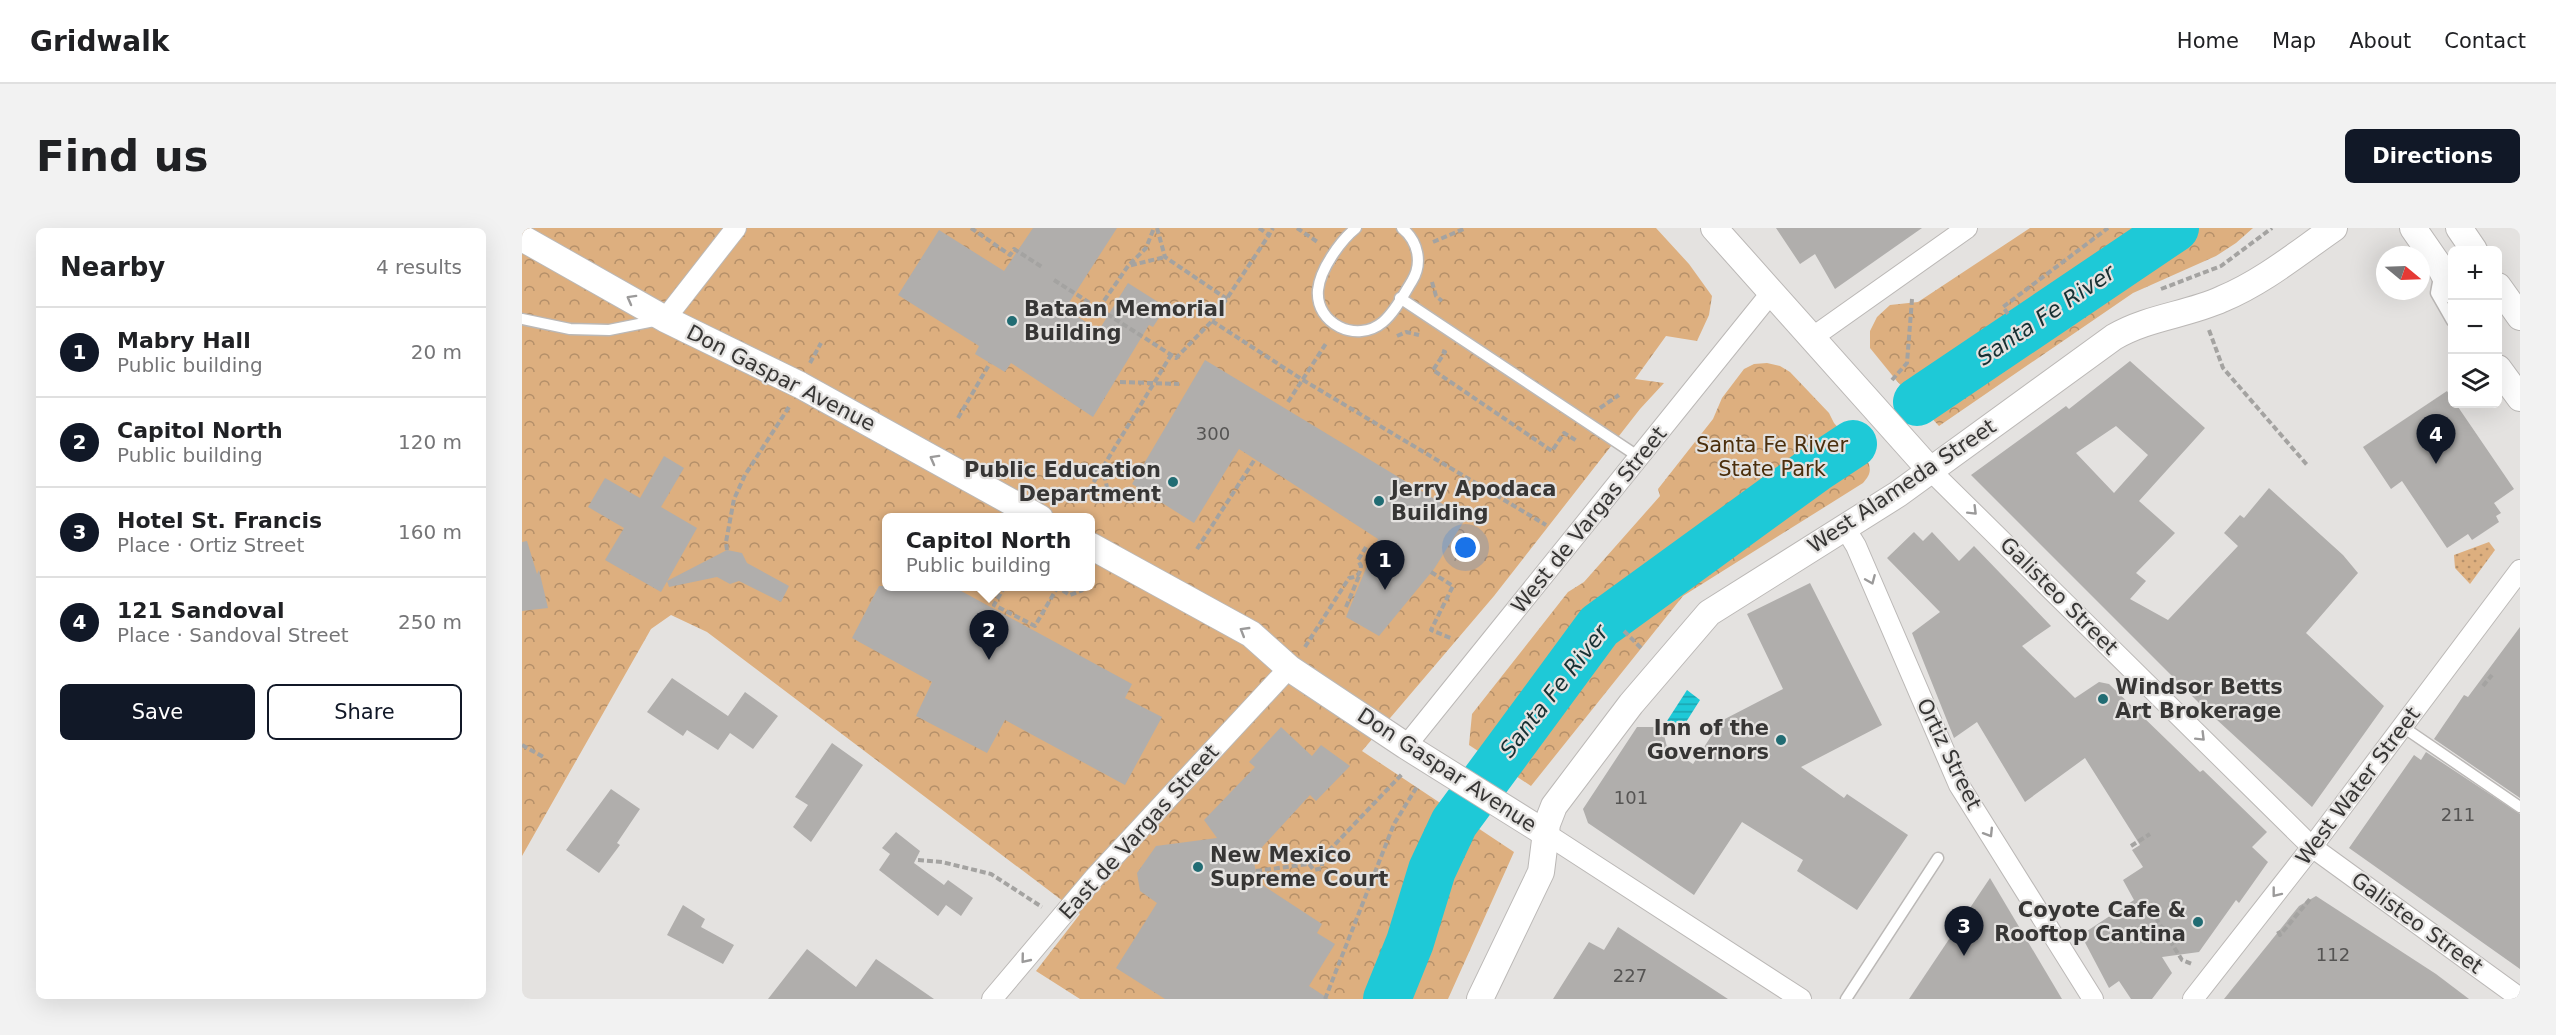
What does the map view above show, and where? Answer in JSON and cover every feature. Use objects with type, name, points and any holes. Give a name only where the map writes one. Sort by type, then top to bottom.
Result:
[{"type":"street","points":[[665,319],[736,228]]},
{"type":"street","name":"Galisteo Street","points":[[1714,228],[1931,471],[2312,847],[2520,998]]},
{"type":"street","points":[[1813,337],[1967,228]]},
{"type":"street","name":"West Alameda Street","points":[[1480,999],[1541,872],[1545,833],[1554,807],[1575,775],[1631,704],[1709,613],[1728,598],[1845,528],[1931,471],[2121,333],[2144,322],[2203,306],[2254,284],[2334,228]]},
{"type":"street","points":[[2413,228],[2448,282]]},
{"type":"street","points":[[2459,228],[2471,246]]},
{"type":"street","name":"Don Gaspar Avenue","points":[[522,238],[665,319],[800,385],[1031,513]]},
{"type":"street","points":[[2502,291],[2520,316]]},
{"type":"street","name":"West de Vargas Street","points":[[1406,746],[1771,293]]},
{"type":"street","points":[[2502,373],[2520,398]]},
{"type":"street","name":"Ortiz Street","points":[[1845,528],[1856,546],[1959,785],[2093,999]]},
{"type":"street","name":"Don Gaspar Avenue","points":[[1095,548],[1296,659],[1406,746],[1801,999]]},
{"type":"street","name":"West Water Street","points":[[2193,999],[2312,847],[2520,570]]},
{"type":"street","name":"East de Vargas Street","points":[[992,999],[1051,914],[1296,659]]},
{"type":"lane","points":[[1356,228],[1345,239],[1321,277],[1318,296],[1324,314],[1332,323],[1355,332],[1367,331],[1383,322],[1416,275],[1418,262],[1415,243],[1402,228]]},
{"type":"lane","points":[[2440,267],[2436,293],[2448,314]]},
{"type":"lane","points":[[1400,298],[1639,457]]},
{"type":"lane","points":[[522,318],[570,329],[609,330],[665,319]]},
{"type":"lane","points":[[2403,727],[2520,807]]},
{"type":"lane","points":[[1846,999],[1938,858]]},
{"type":"path","points":[[971,228],[1010,255],[1014,249],[1042,267]]},
{"type":"path","points":[[1155,228],[1165,257],[1227,299]]},
{"type":"path","points":[[1099,308],[1128,266],[1146,248],[1155,228]]},
{"type":"path","points":[[1259,228],[1269,235]]},
{"type":"path","points":[[1054,280],[1176,358],[1212,321],[1273,228]]},
{"type":"path","points":[[1297,228],[1321,245]]},
{"type":"path","points":[[1433,242],[1466,228]]},
{"type":"path","points":[[2008,314],[2003,307],[2108,228]]},
{"type":"path","points":[[2158,290],[2221,266],[2272,228]]},
{"type":"path","points":[[1430,234],[1435,252]]},
{"type":"path","points":[[1317,250],[1326,238]]},
{"type":"path","points":[[1128,266],[1165,257]]},
{"type":"path","points":[[1433,273],[1432,285],[1436,296],[1452,308]]},
{"type":"path","points":[[1892,380],[1907,363],[1912,299]]},
{"type":"path","points":[[2203,306],[2212,341],[2223,368],[2308,466]]},
{"type":"path","points":[[1212,321],[1303,380],[1546,525]]},
{"type":"path","points":[[1391,340],[1406,332],[1423,338]]},
{"type":"path","points":[[1321,338],[1337,346]]},
{"type":"path","points":[[1288,402],[1327,342]]},
{"type":"path","points":[[808,368],[821,343]]},
{"type":"path","points":[[1433,344],[1445,352],[1433,370],[1552,451],[1564,433],[1577,441]]},
{"type":"path","points":[[1089,490],[1171,355]]},
{"type":"path","points":[[958,418],[990,363]]},
{"type":"path","points":[[1120,382],[1179,384]]},
{"type":"path","points":[[1590,401],[1600,408],[1619,395]]},
{"type":"path","points":[[727,550],[726,542],[734,499],[745,475],[792,401]]},
{"type":"path","points":[[1197,549],[1255,459]]},
{"type":"path","points":[[1066,478],[1102,468]]},
{"type":"path","points":[[1102,468],[1110,502]]},
{"type":"path","points":[[1346,607],[1360,573],[1361,566],[1358,560],[1366,547]]},
{"type":"path","points":[[1431,572],[1453,586],[1431,630],[1453,639]]},
{"type":"path","points":[[1296,659],[1350,578],[1355,578],[1360,573]]},
{"type":"path","points":[[1002,591],[994,605],[1035,626],[1054,591]]},
{"type":"path","points":[[1063,591],[1070,595],[1080,591]]},
{"type":"path","points":[[1624,631],[1641,648]]},
{"type":"path","points":[[2483,686],[2492,675]]},
{"type":"path","points":[[522,745],[545,758]]},
{"type":"path","points":[[1322,858],[1402,774]]},
{"type":"path","points":[[1325,999],[1394,824],[1418,785]]},
{"type":"path","points":[[2131,846],[2150,834]]},
{"type":"path","points":[[1309,864],[1314,856],[1322,858]]},
{"type":"path","points":[[1309,864],[1312,870],[1319,870],[1323,864],[1322,858]]},
{"type":"path","points":[[918,860],[942,862],[991,874],[1051,914]]},
{"type":"path","points":[[1256,871],[1309,864]]},
{"type":"path","points":[[2278,931],[2280,935],[2310,899]]},
{"type":"path","points":[[2146,902],[2182,960],[2213,973]]},
{"type":"green space","points":[[522,228],[1656,228],[1689,264],[1712,296],[1709,315],[1697,341],[1666,336],[1635,379],[1664,383],[1640,409],[1494,596],[1362,751],[1514,852],[1448,999],[1080,999],[1036,971],[1080,914],[707,632],[671,615],[651,629],[522,856]]},
{"type":"green space","points":[[2030,228],[2253,228],[2216,256],[2133,293],[1939,426],[1870,348],[1870,331],[1877,317],[1890,305],[1918,302]]},
{"type":"green space","name":"Santa Fe River State Park","points":[[1767,363],[1780,366],[1790,372],[1829,413],[1834,423],[1868,462],[1870,471],[1863,483],[1683,596],[1531,786],[1469,745],[1472,714],[1568,592],[1584,582],[1660,496],[1658,489],[1713,419],[1722,398],[1744,369],[1754,364]]},
{"type":"green space","points":[[2489,542],[2495,550],[2470,584],[2455,568],[2454,555]]},
{"type":"water","points":[[1687,690],[1700,700],[1681,730],[1667,721]]},
{"type":"building","name":"Bataan Memorial Building","points":[[1033,228],[1117,228],[1065,309],[1099,330],[1128,283],[1166,307],[1153,327],[1149,325],[1093,417],[1011,363],[1005,372],[975,354],[979,346],[898,295],[939,230],[1004,271]]},
{"type":"building","points":[[1776,228],[1922,228],[1835,289],[1815,254],[1800,264]]},
{"type":"building","name":"Jerry Apodaca Building","points":[[1205,360],[1466,518],[1434,569],[1379,636],[1346,617],[1378,539],[1239,449],[1194,523],[1132,484]]},
{"type":"building","points":[[2130,361],[2205,428],[2139,501],[2175,533],[2136,573],[2146,581],[2130,599],[2168,620],[2238,546],[2224,533],[2240,515],[2244,518],[2269,488],[2343,555],[2358,573],[2306,633],[2384,706],[2312,807],[2204,708],[1971,475],[2066,406],[2069,409]],"holes":[[[2116,426],[2148,455],[2114,493],[2076,453]]]},
{"type":"building","points":[[2447,391],[2448,408],[2459,408],[2514,489],[2494,503],[2501,513],[2496,516],[2499,522],[2472,540],[2468,534],[2447,548],[2402,481],[2391,489],[2363,447]]},
{"type":"building","points":[[664,456],[684,468],[661,507],[697,528],[661,592],[605,560],[624,528],[588,507],[605,478],[640,498]]},
{"type":"building","points":[[1914,532],[1923,541],[1932,532],[1959,561],[1974,546],[2051,626],[2022,646],[2075,698],[2099,682],[2109,684],[2200,772],[2203,770],[2267,832],[2252,847],[2268,862],[2239,903],[2236,900],[2199,952],[2162,957],[2172,973],[2152,999],[2131,999],[2119,981],[2109,988],[2081,935],[2134,900],[2123,880],[2143,867],[2132,850],[2140,845],[2085,758],[2025,802],[1977,722],[1954,738],[1912,633],[1940,612],[1887,558]]},
{"type":"building","points":[[527,541],[537,574],[539,570],[548,608],[522,611],[522,542]]},
{"type":"building","points":[[727,550],[742,553],[747,563],[789,586],[781,602],[739,581],[730,584],[717,577],[669,587],[667,581]]},
{"type":"building","name":"Inn of the Governors","points":[[1810,583],[1882,725],[1801,767],[1844,798],[1847,794],[1908,835],[1857,910],[1797,871],[1803,860],[1742,822],[1694,895],[1588,823],[1583,809],[1637,727],[1662,727],[1667,747],[1693,764],[1721,721],[1783,689],[1747,614]]},
{"type":"building","points":[[879,586],[882,586],[882,591],[961,591],[1132,684],[1125,698],[1162,717],[1125,785],[1005,720],[987,753],[916,716],[932,682],[852,638]]},
{"type":"building","points":[[2520,627],[2520,798],[2434,739],[2464,695],[2468,697]]},
{"type":"building","points":[[672,678],[728,716],[745,692],[778,716],[753,749],[730,733],[718,750],[687,730],[683,736],[647,712]]},
{"type":"building","name":"New Mexico Supreme Court","points":[[1281,727],[1312,756],[1321,745],[1350,766],[1316,801],[1310,795],[1253,857],[1258,882],[1322,924],[1317,933],[1335,944],[1309,986],[1329,999],[1165,999],[1116,968],[1157,903],[1140,891],[1137,873],[1156,846],[1217,838],[1204,820],[1255,767],[1249,762]]},
{"type":"building","points":[[832,743],[863,765],[811,842],[793,827],[808,805],[795,797]]},
{"type":"building","points":[[2426,752],[2520,814],[2520,969],[2349,848],[2414,755],[2421,760]]},
{"type":"building","points":[[611,789],[640,809],[617,843],[620,845],[599,873],[566,850]]},
{"type":"building","points":[[896,832],[920,851],[914,863],[944,885],[948,880],[973,898],[961,916],[946,905],[938,916],[879,870],[890,854],[882,848]]},
{"type":"building","points":[[1990,878],[2062,999],[1909,999]]},
{"type":"building","points":[[2316,896],[2436,974],[2469,999],[2224,999],[2299,906]]},
{"type":"building","points":[[683,905],[705,919],[701,927],[734,945],[723,964],[667,935]]},
{"type":"building","points":[[1618,927],[1728,999],[1553,999],[1589,942],[1604,950]]},
{"type":"building","points":[[807,949],[856,987],[876,959],[934,999],[768,999]]},
{"type":"waterway","name":"Santa Fe River","points":[[1917,402],[2175,228]]},
{"type":"waterway","name":"Santa Fe River","points":[[1387,999],[1410,942],[1432,870],[1454,823],[1599,626],[1815,469],[1853,444]]},
{"type":"place","name":"Bataan Memorial Building","points":[[1012,321]]},
{"type":"place","name":"121 Sandoval","points":[[2436,464]]},
{"type":"place","name":"Public Education Department","points":[[1173,482]]},
{"type":"place","name":"Jerry Apodaca Building","points":[[1379,501]]},
{"type":"place","name":"Mabry Hall","points":[[1385,590]]},
{"type":"place","name":"Capitol North","points":[[989,660]]},
{"type":"place","name":"Windsor Betts Art Brokerage","points":[[2103,699]]},
{"type":"place","name":"Inn of the Governors","points":[[1781,740]]},
{"type":"place","name":"New Mexico Supreme Court","points":[[1198,867]]},
{"type":"place","name":"Coyote Cafe & Rooftop Cantina","points":[[2198,922]]},
{"type":"place","name":"Hotel St. Francis","points":[[1964,956]]}]
